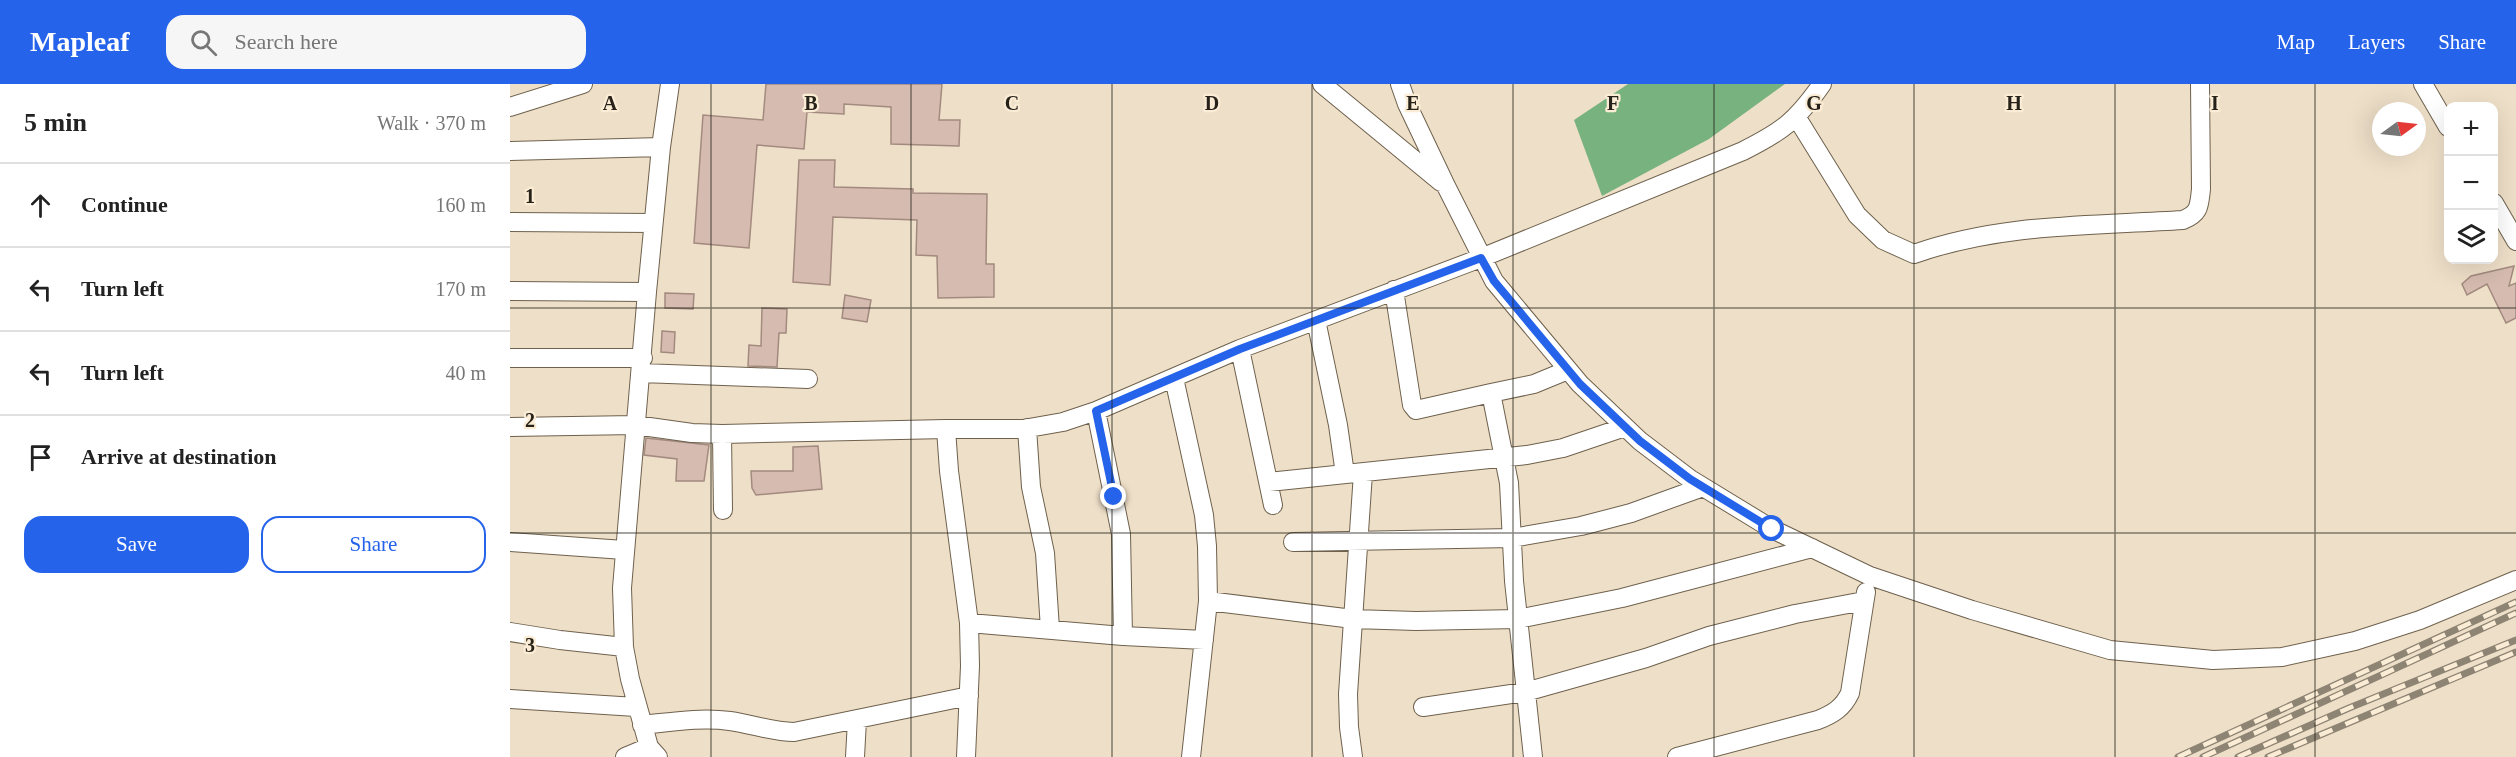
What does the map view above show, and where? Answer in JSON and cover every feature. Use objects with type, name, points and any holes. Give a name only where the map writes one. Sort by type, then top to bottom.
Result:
[{"type":"street","points":[[510,107],[526,92],[583,84]]},
{"type":"street","points":[[624,757],[653,752],[639,716],[624,646],[624,550],[642,366],[646,292],[670,84]]},
{"type":"street","points":[[1322,84],[1446,186]]},
{"type":"street","points":[[1400,84],[1407,104],[1446,186],[1494,281],[1568,370],[1640,441],[1703,487],[1772,529],[1870,576],[1972,610],[2110,650],[2212,660],[2282,657],[2355,641],[2420,620],[2516,580]]},
{"type":"street","points":[[510,427],[635,425],[692,433],[722,434],[1028,428],[1063,422],[1096,411],[1240,349],[1481,258],[1743,151],[1773,136],[1797,118],[1822,84]]},
{"type":"street","points":[[1797,118],[1857,214],[1883,240],[1914,254],[1948,242],[1995,234],[2088,223],[2183,220],[2194,215],[2199,206],[2201,189],[2200,84]]},
{"type":"street","points":[[2423,84],[2444,120]]},
{"type":"street","points":[[510,151],[661,147]]},
{"type":"street","points":[[2497,210],[2516,242]]},
{"type":"street","points":[[510,222],[653,223]]},
{"type":"street","points":[[1394,290],[1412,405],[1416,410],[1534,384],[1568,370]]},
{"type":"street","points":[[510,291],[646,292]]},
{"type":"street","points":[[1316,320],[1338,425],[1354,474],[1358,542],[1348,702],[1353,757]]},
{"type":"street","points":[[1240,349],[1273,505]]},
{"type":"street","points":[[510,358],[808,379]]},
{"type":"street","points":[[1174,378],[1204,514],[1207,546],[1208,601],[1191,757]]},
{"type":"street","points":[[1491,393],[1509,483],[1518,619],[1533,757]]},
{"type":"street","points":[[1096,411],[1120,526],[1123,636]]},
{"type":"street","points":[[1269,482],[1505,457],[1563,448],[1625,427]]},
{"type":"street","points":[[1028,428],[1031,487],[1045,554],[1050,629]]},
{"type":"street","points":[[946,429],[949,471],[969,623],[966,757]]},
{"type":"street","points":[[722,434],[723,510]]},
{"type":"street","points":[[1293,542],[1512,538],[1581,526],[1631,513],[1703,487]]},
{"type":"street","points":[[510,542],[624,550]]},
{"type":"street","points":[[1208,601],[1353,619],[1416,621],[1518,619],[1622,598],[1812,548]]},
{"type":"street","points":[[1677,757],[1818,720],[1834,713],[1845,703],[1850,693],[1870,576]]},
{"type":"street","points":[[1423,707],[1525,692],[1636,661],[1710,636],[1795,614],[1864,601]]},
{"type":"street","points":[[969,623],[1123,636],[1204,640]]},
{"type":"street","points":[[510,632],[560,640],[624,646]]},
{"type":"street","points":[[510,699],[639,716],[731,721],[777,732],[794,732],[969,696]]},
{"type":"street","points":[[855,757],[857,720]]},
{"type":"shaded area","points":[[1628,84],[1785,84],[1709,139],[1602,196],[1574,120]]},
{"type":"building","points":[[766,84],[942,84],[939,120],[960,120],[959,146],[891,144],[891,107],[844,104],[844,114],[807,112],[804,149],[757,145],[749,248],[694,243],[703,115],[763,120]]},
{"type":"building","points":[[799,160],[835,160],[834,187],[913,189],[913,193],[987,194],[986,264],[994,264],[994,297],[938,298],[937,256],[916,255],[917,220],[833,217],[830,285],[793,282]]},
{"type":"building","points":[[2514,266],[2509,286],[2516,283],[2516,318],[2506,323],[2487,284],[2467,295],[2462,284],[2471,276]]},
{"type":"building","points":[[665,293],[694,294],[693,309],[665,308]]},
{"type":"building","points":[[845,295],[871,300],[867,322],[842,318]]},
{"type":"building","points":[[762,308],[787,309],[786,333],[779,333],[777,367],[748,366],[749,345],[761,346]]},
{"type":"building","points":[[662,331],[675,332],[674,353],[661,352]]},
{"type":"building","points":[[646,438],[709,445],[704,481],[676,481],[677,459],[644,455]]},
{"type":"building","points":[[818,446],[822,489],[756,495],[752,488],[751,471],[793,471],[793,447]]},
{"type":"railway","points":[[2178,757],[2516,602]]},
{"type":"railway","points":[[2203,757],[2516,613]]},
{"type":"railway","points":[[2238,757],[2349,708],[2516,640]]},
{"type":"railway","points":[[2268,757],[2516,652]]},
{"type":"route","points":[[1114,497],[1096,411],[1240,349],[1481,258],[1494,281],[1580,384],[1640,441],[1690,479],[1772,529]]}]
